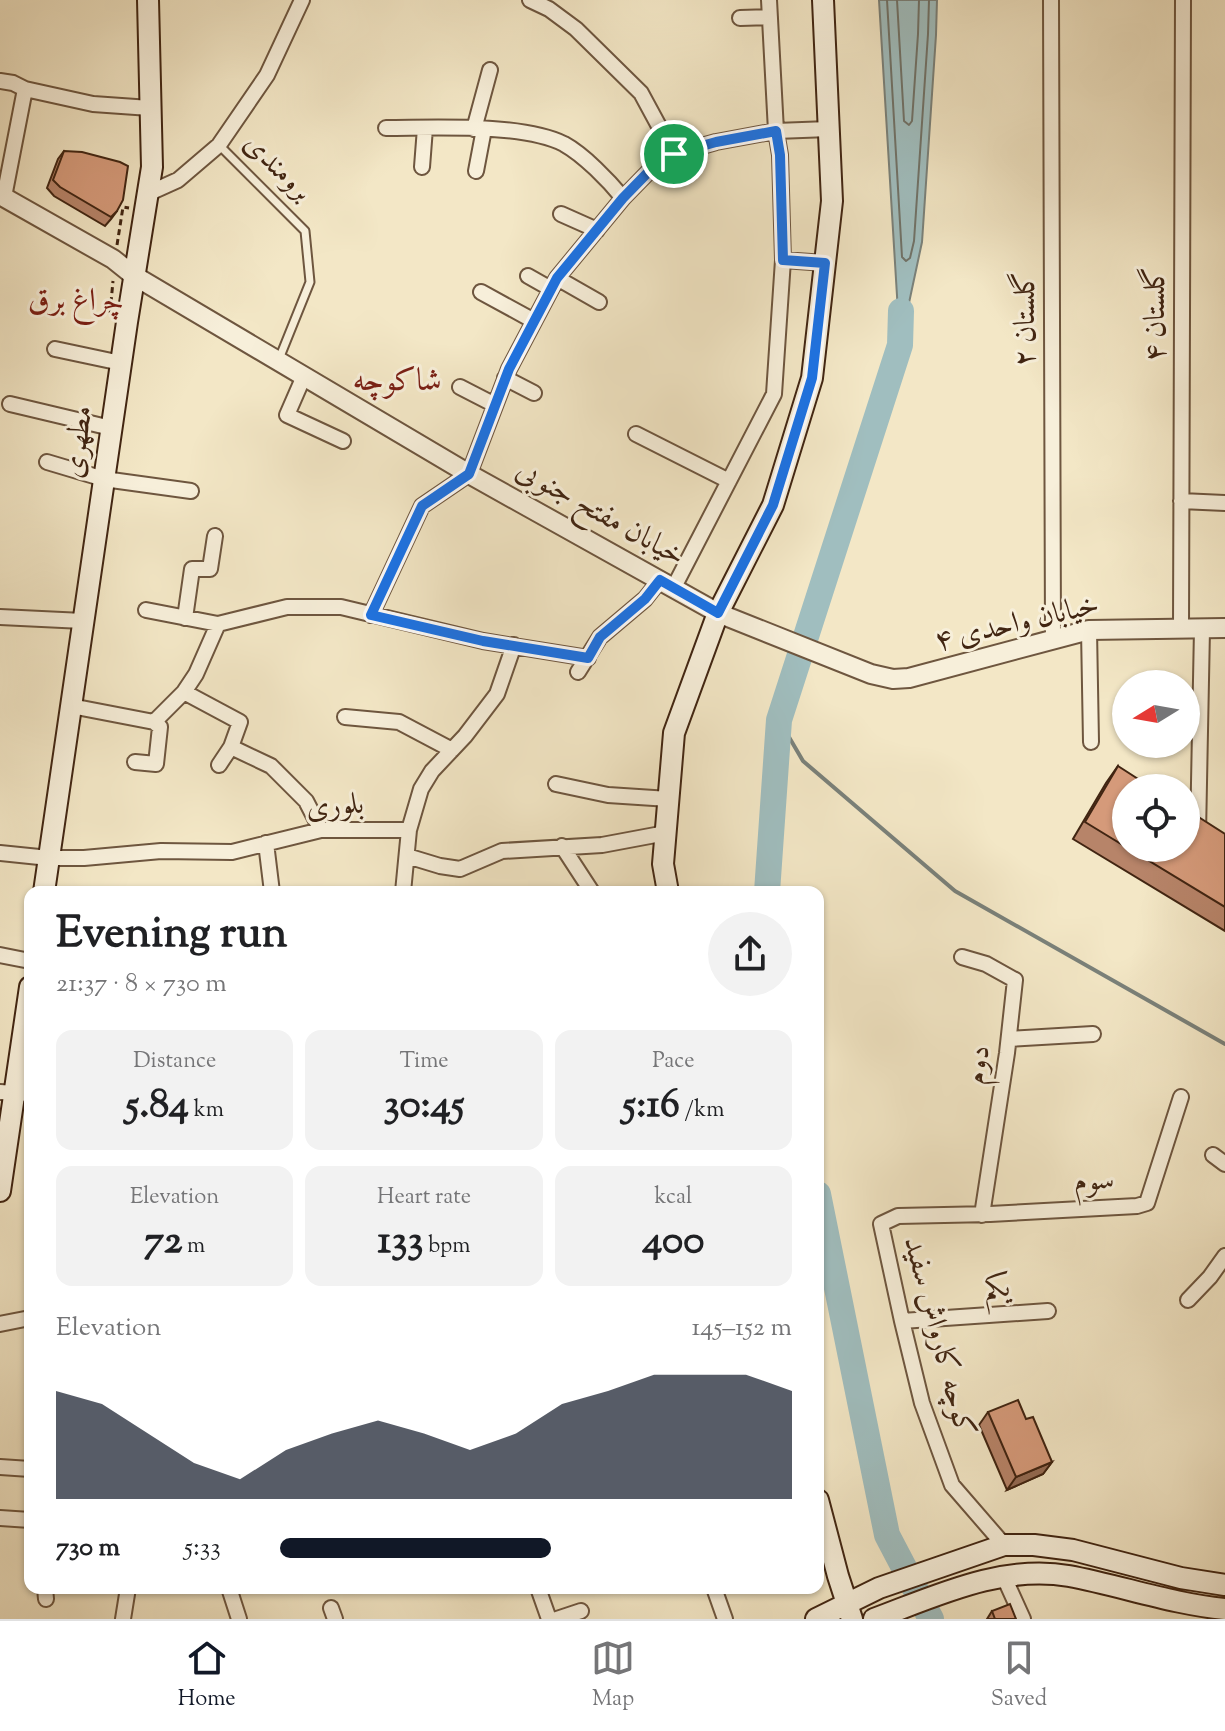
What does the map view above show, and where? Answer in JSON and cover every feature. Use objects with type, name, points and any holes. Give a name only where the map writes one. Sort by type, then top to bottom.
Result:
[{"type":"main road","name":"مطهری","points":[[45,886],[133,275],[152,167],[148,0]]},
{"type":"main road","points":[[667,886],[663,864],[674,733],[718,613],[773,505],[812,378],[832,201],[823,0]]},
{"type":"main road","points":[[0,1191],[24,1029]]},
{"type":"main road","points":[[824,1543],[838,1576],[836,1614]]},
{"type":"main road","points":[[836,1614],[879,1588],[1004,1545],[1073,1550],[1181,1578],[1225,1585]]},
{"type":"main road","points":[[882,1617],[979,1582],[1033,1574],[1067,1576],[1175,1602],[1225,1609]]},
{"type":"street","points":[[147,194],[178,180],[219,145],[267,75],[302,0]]},
{"type":"street","points":[[530,0],[549,9],[576,29],[641,93],[674,154]]},
{"type":"street","points":[[578,672],[600,637],[667,584],[729,481],[774,394],[783,260],[780,155],[769,0]]},
{"type":"street","name":"گلستان ۲","points":[[1051,0],[1053,638]]},
{"type":"street","name":"گلستان ۴","points":[[1181,629],[1183,0]]},
{"type":"street","points":[[740,18],[770,17]]},
{"type":"street","points":[[476,171],[479,129],[490,70]]},
{"type":"street","points":[[0,81],[93,104],[150,108]]},
{"type":"street","points":[[2,196],[25,89]]},
{"type":"street","points":[[386,128],[528,132],[565,144],[606,177],[623,198]]},
{"type":"street","points":[[422,167],[425,128]]},
{"type":"street","points":[[371,615],[422,506],[469,474],[505,378],[554,284],[623,198],[663,157],[716,142],[776,131],[829,129]]},
{"type":"street","name":"خیابان مفتح جنوبی","points":[[2,196],[113,259],[133,275],[469,474],[718,613],[751,627]]},
{"type":"street","points":[[561,214],[597,230]]},
{"type":"street","points":[[783,260],[825,263]]},
{"type":"street","points":[[528,276],[599,302]]},
{"type":"street","points":[[481,292],[534,321]]},
{"type":"street","points":[[55,349],[121,363]]},
{"type":"street","points":[[304,376],[287,415],[343,441]]},
{"type":"street","points":[[505,378],[534,393]]},
{"type":"street","points":[[460,387],[495,405]]},
{"type":"street","points":[[10,404],[111,428]]},
{"type":"street","points":[[636,434],[729,481]]},
{"type":"street","points":[[47,462],[104,479],[191,491]]},
{"type":"street","points":[[1181,501],[1225,503]]},
{"type":"street","points":[[185,618],[192,569],[210,569],[215,536]]},
{"type":"street","points":[[146,610],[218,624],[287,607],[341,607],[483,641],[588,658]]},
{"type":"street","points":[[0,617],[83,621]]},
{"type":"street","points":[[154,722],[184,692],[196,674],[218,624]]},
{"type":"street","name":"خیابان واحدی ۴","points":[[751,627],[871,674],[893,679],[909,678],[1089,630],[1225,628]]},
{"type":"street","points":[[1195,774],[1202,629]]},
{"type":"street","points":[[1089,630],[1091,742]]},
{"type":"street","name":"بلوری","points":[[0,853],[84,858],[161,851],[232,852],[321,830],[409,830],[421,789],[432,771],[465,736],[497,694],[514,645]]},
{"type":"street","points":[[184,692],[240,722],[231,747],[219,765]]},
{"type":"street","points":[[71,706],[154,722],[160,727],[156,764],[135,762]]},
{"type":"street","points":[[345,717],[399,722],[452,750]]},
{"type":"street","points":[[231,747],[271,766],[306,801],[321,830]]},
{"type":"street","points":[[556,784],[608,795],[669,799]]},
{"type":"street","points":[[404,886],[409,830]]},
{"type":"street","points":[[407,856],[460,869],[502,851],[602,845],[666,833]]},
{"type":"street","points":[[266,843],[271,886]]},
{"type":"street","points":[[1200,843],[1211,851]]},
{"type":"street","points":[[562,846],[588,886]]},
{"type":"street","points":[[0,955],[24,960]]},
{"type":"street","name":"دوم","points":[[962,957],[986,964],[1015,980],[982,1215]]},
{"type":"street","points":[[1009,1039],[1093,1034]]},
{"type":"street","name":"سوم","points":[[982,1215],[1147,1203],[1181,1097]]},
{"type":"street","name":"کوچه کارواش سفید","points":[[982,1215],[898,1216],[881,1224],[922,1403],[952,1485],[1004,1545]]},
{"type":"street","points":[[1188,1300],[1225,1256]]},
{"type":"street","name":"یکم","points":[[902,1321],[1048,1311]]},
{"type":"street","points":[[0,1324],[24,1319]]},
{"type":"street","points":[[0,1467],[24,1469]]},
{"type":"street","points":[[0,1518],[24,1520]]},
{"type":"street","points":[[1004,1577],[1023,1619]]},
{"type":"street","points":[[123,1619],[127,1594]]},
{"type":"street","points":[[231,1594],[239,1619]]},
{"type":"street","points":[[540,1594],[549,1619]]},
{"type":"street","points":[[716,1594],[725,1619]]},
{"type":"street","points":[[557,1619],[581,1611]]},
{"type":"lane","name":"برومندی","points":[[219,145],[305,231],[310,282],[278,361]]},
{"type":"water","points":[[879,0],[937,0],[922,242],[900,345]]},
{"type":"building","points":[[64,151],[82,152],[128,166],[123,200],[111,217],[53,180]]},
{"type":"building","points":[[1118,766],[1130,774],[1113,774]]},
{"type":"building","points":[[1112,776],[1112,838],[1085,822]]},
{"type":"building","points":[[1200,818],[1225,834],[1225,907],[1151,862],[1200,862]]},
{"type":"building","points":[[1018,1400],[1026,1419],[1033,1417],[1052,1462],[1016,1477],[988,1412]]},
{"type":"building","points":[[1010,1604],[1016,1619],[995,1619],[992,1611]]},
{"type":"waterway","points":[[767,886],[779,720],[900,345],[901,311]]},
{"type":"waterway","points":[[779,720],[803,761],[955,891],[1225,1044]]},
{"type":"waterway","points":[[824,1224],[887,1535],[931,1619]]},
{"type":"district","name":"چراغ برق","points":[[76,302]]},
{"type":"district","name":"شاکوچه","points":[[397,382]]},
{"type":"route","points":[[776,131],[780,155],[783,260],[825,263],[812,378],[773,505],[718,613],[660,580],[645,599],[600,637],[588,658],[483,641],[371,615],[422,506],[469,474],[509,369],[557,278],[623,198],[663,157],[674,154],[716,142],[776,131]]}]
